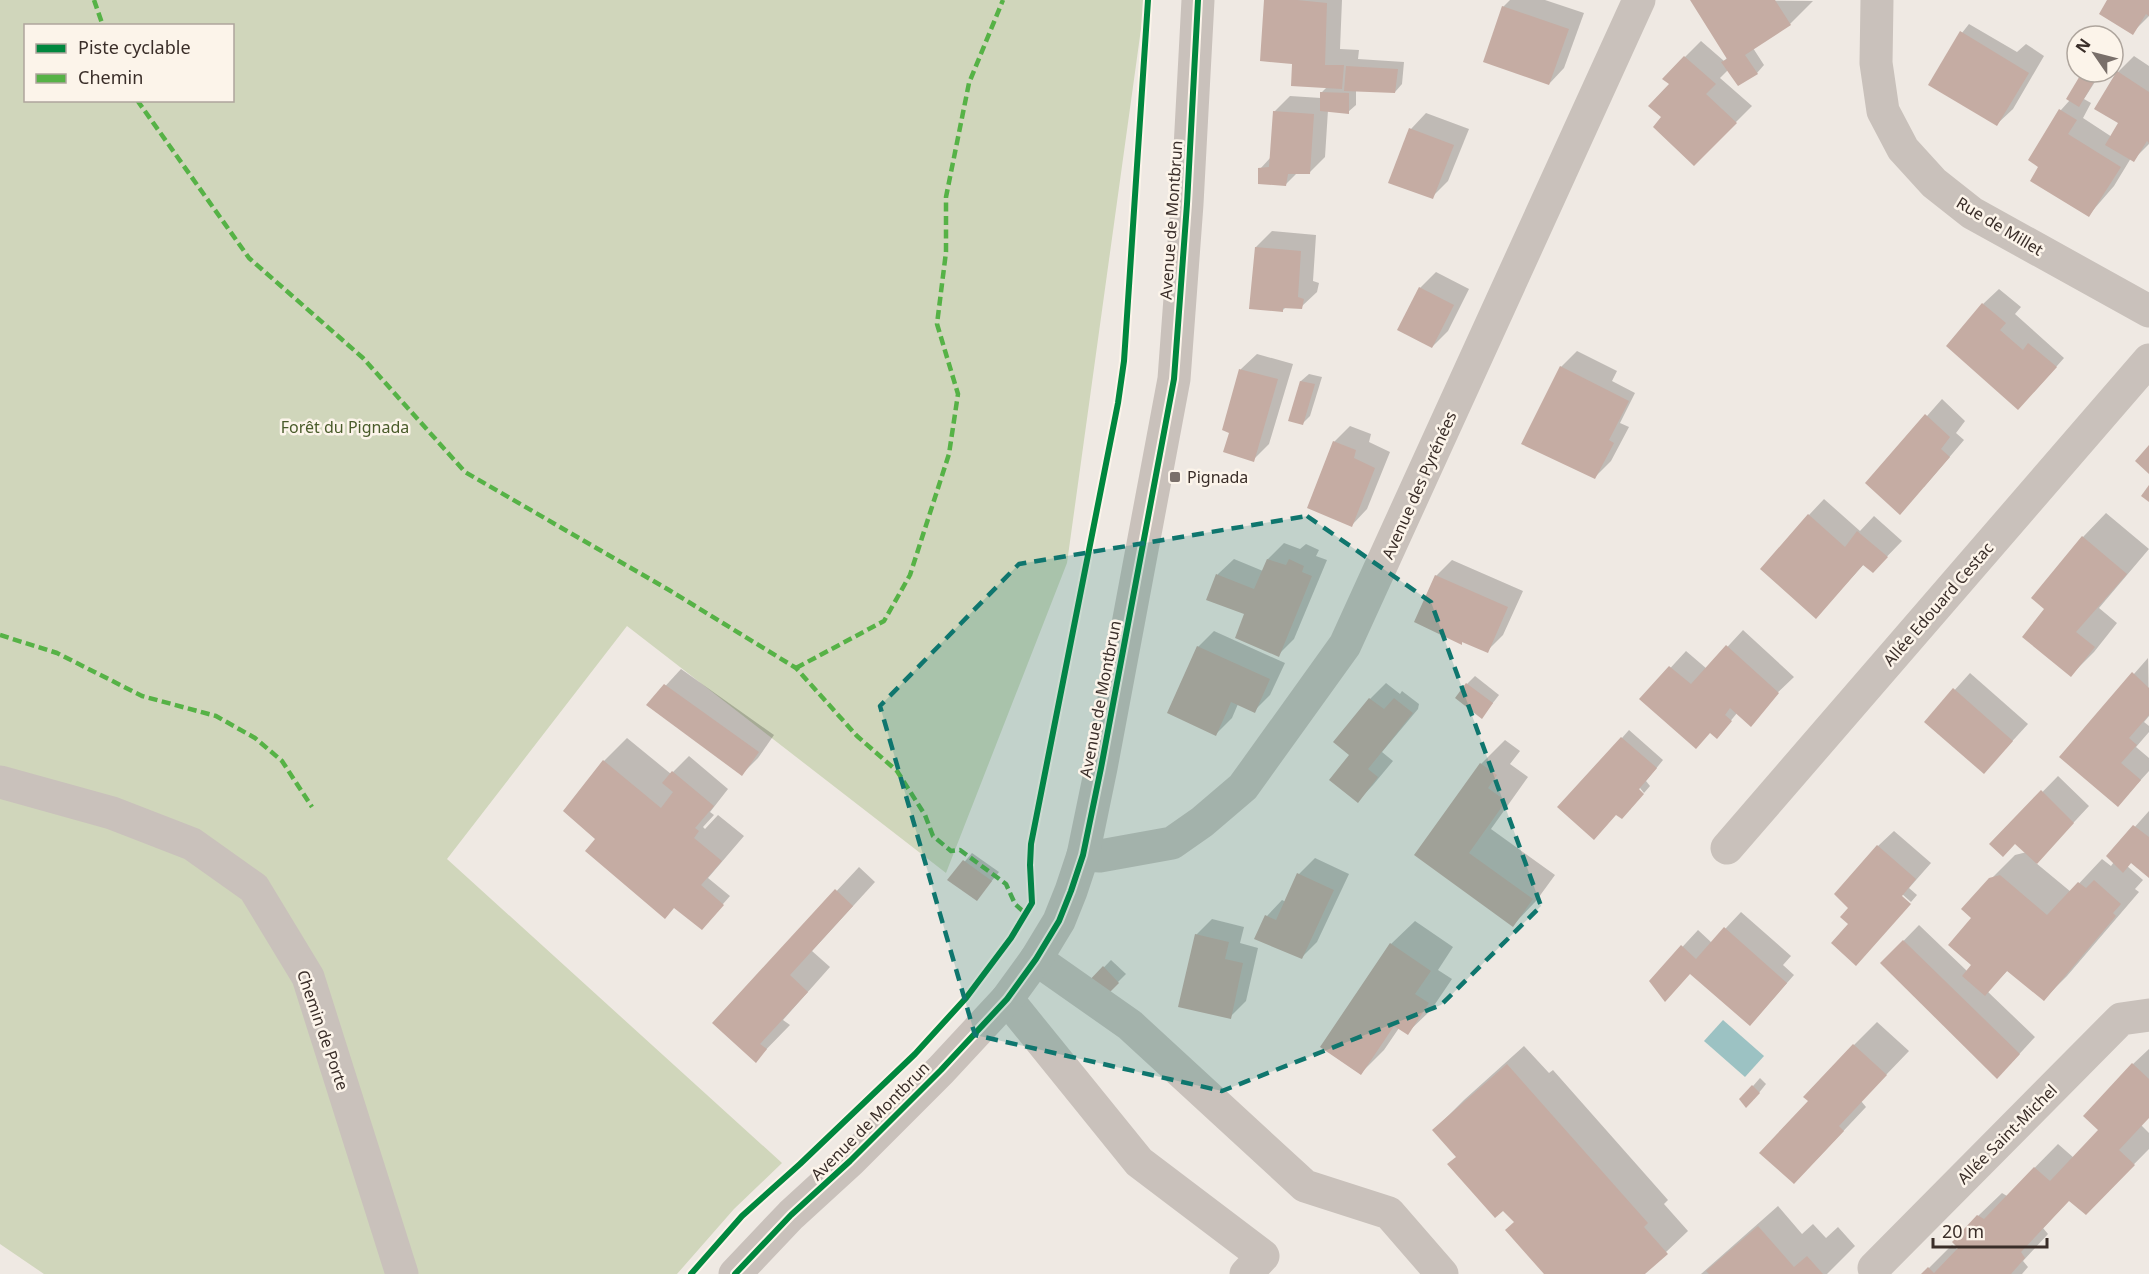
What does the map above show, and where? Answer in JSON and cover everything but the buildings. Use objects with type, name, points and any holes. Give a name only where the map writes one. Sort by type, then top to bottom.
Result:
[{"type":"street","name":"Avenue de Montbrun","points":[[735,1274],[791,1215],[850,1161],[932,1078],[1006,999],[1036,960],[1059,921],[1083,855],[1174,379],[1188,193],[1198,0]]},
{"type":"street","name":"Avenue des Pyrénées","points":[[1083,855],[1100,856],[1172,843],[1202,822],[1244,787],[1345,645],[1639,0]]},
{"type":"street","name":"Rue de Millet","points":[[1877,0],[1876,63],[1883,111],[1903,149],[1934,183],[1972,213],[2149,311]]},
{"type":"street","name":"Allée Edouard Cestac","points":[[1727,848],[2149,360]]},
{"type":"street","name":"Chemin de Porte","points":[[0,782],[112,813],[192,844],[254,888],[308,977],[402,1274]]},
{"type":"street","points":[[1036,960],[1130,1025],[1305,1186],[1389,1213],[1442,1274]]},
{"type":"street","points":[[1006,999],[1139,1162],[1263,1256],[1246,1274]]},
{"type":"street","name":"Allée Saint-Michel","points":[[1874,1268],[2121,1019],[2149,1015]]},
{"type":"highlighted area","points":[[1307,516],[1431,602],[1541,906],[1441,1005],[1222,1091],[975,1035],[880,706],[1019,564]]},
{"type":"green space","name":"Forêt du Pignada","points":[[0,0],[1145,0],[1067,563],[946,873],[627,626],[447,859],[782,1163],[734,1209],[677,1274],[44,1274],[0,1244]]},
{"type":"water","points":[[1723,1020],[1764,1056],[1745,1077],[1704,1041]]},
{"type":"marked path","points":[[94,0],[102,24]]},
{"type":"marked path","points":[[796,668],[884,621],[910,575],[949,454],[958,394],[937,324],[946,252],[946,197],[969,83],[1003,0]]},
{"type":"marked path","points":[[138,102],[249,258],[363,358],[465,472],[669,590],[796,668],[857,736],[897,771],[925,815],[933,836],[951,851],[960,850],[1006,884],[1015,904],[1026,914]]},
{"type":"marked path","points":[[0,635],[57,653],[142,696],[216,716],[255,738],[282,761],[312,807]]},
{"type":"cycle path","points":[[691,1274],[742,1216],[915,1054],[966,998],[1011,938],[1032,903],[1031,844],[1118,403],[1124,361],[1148,0]]},
{"type":"cycle path","points":[[735,1274],[791,1215],[850,1161],[941,1070],[1007,999],[1036,959],[1059,921],[1071,891],[1083,855],[1101,768],[1174,379],[1187,204],[1198,0]]},
{"type":"place","name":"Pignada","points":[[1175,477]]}]
